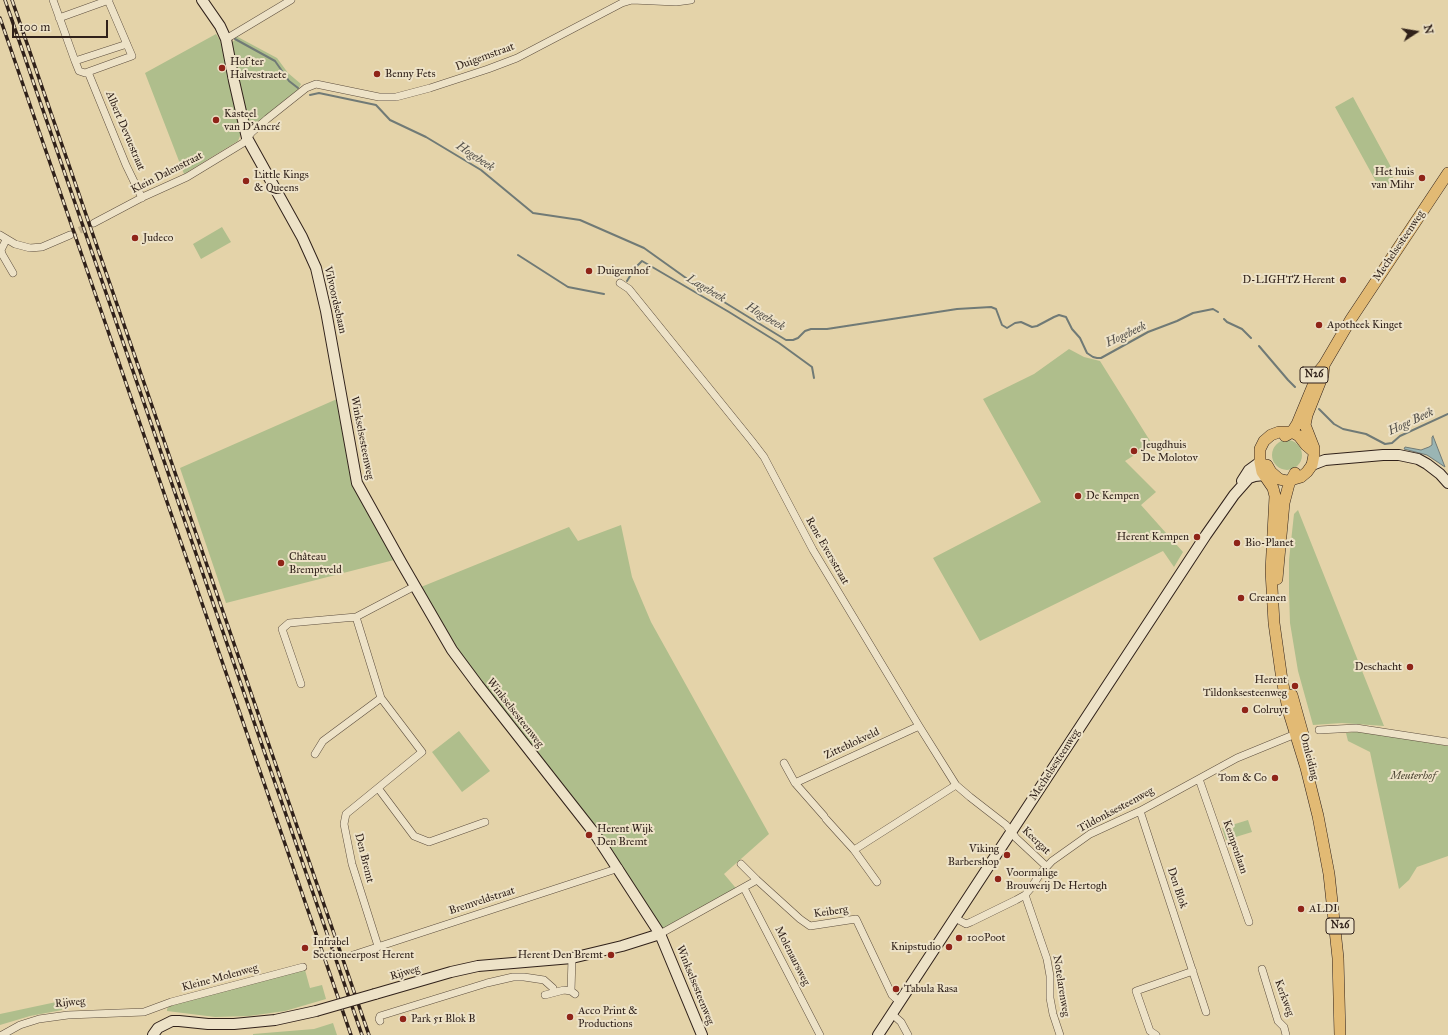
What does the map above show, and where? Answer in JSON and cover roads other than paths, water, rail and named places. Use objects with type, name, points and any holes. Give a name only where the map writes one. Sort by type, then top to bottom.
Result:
[{"type":"main road","name":"Mechelsesteenweg","points":[[1292,432],[1297,424],[1319,371],[1351,319],[1448,173]]},
{"type":"main road","name":"Mechelsesteenweg","points":[[1279,432],[1288,428],[1293,422],[1315,373],[1338,330],[1344,323],[1351,319]]},
{"type":"main road","name":"Mechelsesteenweg","points":[[1310,448],[1305,425],[1307,415],[1323,375],[1324,365]]},
{"type":"main road","points":[[1279,432],[1292,432],[1300,436],[1310,448]]},
{"type":"main road","name":"N26","points":[[1268,474],[1260,462],[1260,450],[1264,441],[1274,433],[1279,432]]},
{"type":"main road","name":"N26","points":[[1268,474],[1266,456],[1268,448],[1274,440],[1292,432]]},
{"type":"main road","name":"N26","points":[[1295,477],[1307,472],[1312,465],[1310,448]]},
{"type":"main road","name":"N26","points":[[1295,477],[1306,461],[1310,448]]},
{"type":"main road","points":[[1268,474],[1282,480],[1295,477]]},
{"type":"main road","name":"Omleiding","points":[[1268,474],[1277,483],[1278,493],[1273,523],[1271,564],[1274,623],[1282,680],[1289,713],[1299,732],[1314,778],[1330,852],[1335,885],[1344,975],[1345,1035]]},
{"type":"main road","name":"Omleiding","points":[[1295,477],[1286,491],[1281,526],[1277,585],[1279,631],[1286,671],[1318,816],[1329,874],[1338,958],[1340,1035]]},
{"type":"street","name":"Albert Devuestraat","points":[[53,0],[79,71],[84,73],[88,72],[126,165],[142,198]]},
{"type":"street","points":[[59,18],[109,0],[132,56],[88,72]]},
{"type":"street","name":"Vilvoordsebaan","points":[[202,0],[220,26],[226,40],[247,138],[302,237],[316,268],[325,303],[340,392]]},
{"type":"street","points":[[226,40],[291,0]]},
{"type":"street","name":"Duigemstraat","points":[[247,138],[267,119],[306,88],[316,84],[379,97],[396,97],[482,72],[517,58],[622,3],[632,0],[676,2],[691,0]]},
{"type":"street","points":[[75,61],[127,44]]},
{"type":"street","name":"Klein Dalenstraat","points":[[94,223],[187,177],[242,143],[247,138]]},
{"type":"street","points":[[0,235],[6,240],[22,247],[42,247],[70,235]]},
{"type":"street","points":[[6,240],[0,250],[13,273]]},
{"type":"street","name":"Rene Eversstraat","points":[[620,283],[629,289],[764,457],[813,550],[956,785],[1006,825],[1011,832]]},
{"type":"street","name":"Winkselsesteenweg","points":[[340,392],[357,483],[452,650],[595,834],[619,868],[660,934],[667,948],[702,1035]]},
{"type":"street","points":[[1310,448],[1325,455],[1349,454],[1359,456],[1392,454],[1418,459],[1434,469],[1448,483]]},
{"type":"street","points":[[1312,465],[1321,461],[1356,458],[1359,456]]},
{"type":"street","name":"Mechelsesteenweg","points":[[878,1035],[1192,557],[1234,496],[1248,470],[1260,462]]},
{"type":"street","name":"Mechelsesteenweg","points":[[1234,496],[1251,477],[1268,474]]},
{"type":"street","points":[[301,684],[282,629],[289,623],[356,617],[415,586]]},
{"type":"street","name":"Den Bremt","points":[[356,617],[381,698],[422,752],[346,814],[344,824],[352,864],[378,946]]},
{"type":"street","points":[[315,754],[323,741],[381,698]]},
{"type":"street","name":"Zitteblokveld","points":[[795,783],[919,726]]},
{"type":"street","points":[[1319,730],[1356,728],[1448,742]]},
{"type":"street","name":"Tildonksesteenweg","points":[[955,918],[966,924],[1025,895],[1046,866],[1090,834],[1140,811],[1253,751],[1299,732]]},
{"type":"street","points":[[784,763],[795,783],[854,850],[877,882]]},
{"type":"street","name":"Kempenlaan","points":[[1199,779],[1249,922]]},
{"type":"street","points":[[854,850],[956,785]]},
{"type":"street","points":[[378,788],[414,836],[429,842],[486,822]]},
{"type":"street","name":"Den Blok","points":[[1140,811],[1206,1012]]},
{"type":"street","name":"Keergat","points":[[1011,832],[1046,866]]},
{"type":"street","name":"Keiberg","points":[[741,864],[756,880],[810,926],[856,919],[892,995],[900,1002]]},
{"type":"street","name":"Bremveldstraat","points":[[353,955],[619,868]]},
{"type":"street","points":[[660,934],[756,880]]},
{"type":"street","name":"Molenaarsweg","points":[[744,888],[820,1035]]},
{"type":"street","name":"Notelarenweg","points":[[1025,895],[1047,959],[1050,976],[1051,1006],[1060,1035]]},
{"type":"street","name":"Rijweg","points":[[156,1031],[167,1022],[176,1020],[208,1024],[234,1024],[275,1020],[316,1011],[450,972],[478,966],[572,958],[622,946],[660,934]]},
{"type":"street","points":[[545,995],[564,990],[573,993],[572,958]]},
{"type":"street","name":"Kleine Molenweg","points":[[144,1012],[171,1002],[303,968]]},
{"type":"street","name":"Kerkweg","points":[[1262,969],[1278,1021],[1284,1027],[1286,1035]]},
{"type":"street","points":[[1156,1035],[1150,1031],[1136,990],[1193,972]]},
{"type":"street","points":[[380,1021],[380,1016],[487,983],[513,977],[544,980],[553,988],[554,992]]},
{"type":"street","name":"Rijweg","points":[[2,1035],[20,1025],[39,1019],[68,1015],[144,1012]]},
{"type":"street","points":[[892,1014],[901,1022],[908,1035]]},
{"type":"water","points":[[1433,436],[1445,467],[1427,455],[1404,449],[1405,447],[1421,450],[1429,447],[1432,445]]},
{"type":"waterway","name":"Hogebeek","points":[[235,39],[275,61],[289,81],[298,88]]},
{"type":"waterway","name":"Hogebeek","points":[[310,95],[319,93],[376,105],[390,120],[426,137],[481,170],[533,213],[580,220],[644,248],[693,283],[786,340],[798,338],[805,331],[811,329],[827,329],[957,309],[991,307],[996,309],[1002,325],[1007,328],[1015,323],[1021,322],[1032,327],[1059,315],[1066,317],[1072,329],[1080,338],[1087,353],[1093,357],[1101,358],[1148,332],[1193,313],[1213,309],[1218,312]]},
{"type":"waterway","name":"Lagebeek","points":[[518,255],[568,287],[604,294]]},
{"type":"waterway","name":"Lagebeek","points":[[627,281],[635,268],[642,261],[779,343],[812,367],[814,378]]},
{"type":"waterway","name":"Hogebeek","points":[[1224,319],[1242,329],[1251,338]]},
{"type":"waterway","name":"Hoge Beek","points":[[1259,346],[1295,387]]},
{"type":"waterway","name":"Hoge Beek","points":[[1319,409],[1334,424],[1343,429],[1366,434],[1385,444],[1392,443],[1400,436],[1448,414]]},
{"type":"tunnel","points":[[70,235],[94,223]]},
{"type":"railway","points":[[5,0],[362,1035]]},
{"type":"railway","points":[[12,0],[369,1035]]},
{"type":"railway","points":[[0,18],[351,1035]]},
{"type":"place","name":"Hof ter Halvestraete","points":[[222,68]]},
{"type":"place","name":"Benny Fets","points":[[377,74]]},
{"type":"place","name":"Kasteel van D'Ancré","points":[[216,120]]},
{"type":"place","name":"Het huis van Mihr","points":[[1422,178]]},
{"type":"place","name":"Little Kings & Queens","points":[[246,181]]},
{"type":"place","name":"Judeco","points":[[135,238]]},
{"type":"place","name":"Duigemhof","points":[[589,271]]},
{"type":"place","name":"D-LIGHTZ Herent","points":[[1343,280]]},
{"type":"place","name":"Apotheek Kinget","points":[[1319,325]]},
{"type":"place","name":"Jeugdhuis De Molotov","points":[[1134,451]]},
{"type":"place","name":"De Kempen","points":[[1078,496]]},
{"type":"place","name":"Herent Kempen","points":[[1197,537]]},
{"type":"place","name":"Bio-Planet","points":[[1237,543]]},
{"type":"place","name":"Château Bremptveld","points":[[281,563]]},
{"type":"place","name":"Creanen","points":[[1241,598]]},
{"type":"place","name":"Deschacht","points":[[1410,667]]},
{"type":"place","name":"Herent Tildonksesteenweg","points":[[1295,686]]},
{"type":"place","name":"Colruyt","points":[[1245,710]]},
{"type":"place","name":"Tom & Co","points":[[1275,778]]},
{"type":"place","name":"Herent Wijk Den Bremt","points":[[589,835]]},
{"type":"place","name":"Viking Barbershop","points":[[1007,855]]},
{"type":"place","name":"Voormalige Brouwerij De Hertogh","points":[[998,879]]},
{"type":"place","name":"ALDI","points":[[1301,909]]},
{"type":"place","name":"100Poot","points":[[959,938]]},
{"type":"place","name":"Knipstudio","points":[[949,947]]},
{"type":"place","name":"Infrabel Sectioneerpost Herent","points":[[305,948]]},
{"type":"place","name":"Herent Den Bremt","points":[[611,955]]},
{"type":"place","name":"Tabula Rasa","points":[[896,989]]},
{"type":"place","name":"Acco Print & Productions","points":[[570,1017]]},
{"type":"place","name":"Park 51 Blok B","points":[[403,1019]]},
{"type":"park label","name":"Meuterhof","points":[[1413,776]]}]
